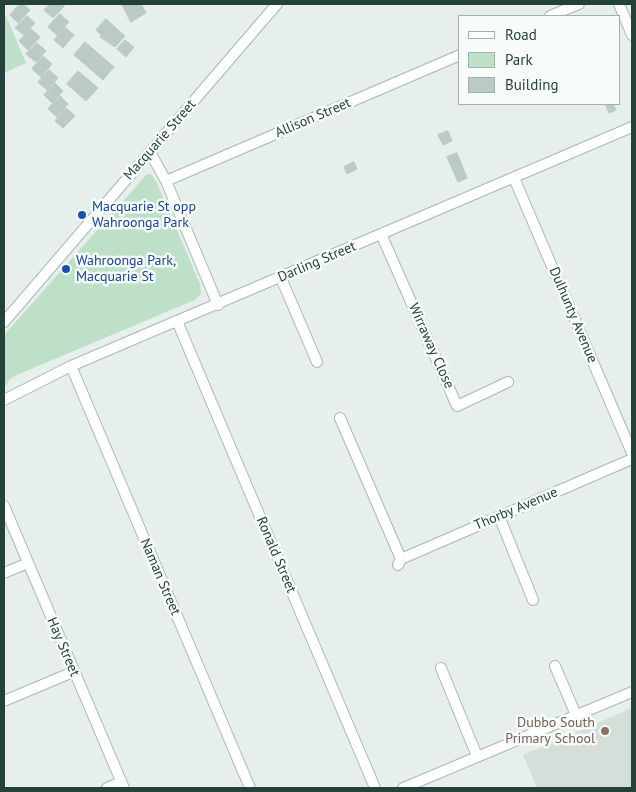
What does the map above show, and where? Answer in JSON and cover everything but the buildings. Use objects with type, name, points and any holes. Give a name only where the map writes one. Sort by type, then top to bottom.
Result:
[{"type":"street","name":"Macquarie Street","points":[[4,322],[277,4]]},
{"type":"street","points":[[552,15],[580,4]]},
{"type":"street","points":[[619,4],[632,35]]},
{"type":"street","name":"Allison Street","points":[[166,181],[458,56]]},
{"type":"street","name":"Darling Street","points":[[4,400],[71,366],[632,127]]},
{"type":"street","points":[[150,152],[166,181],[218,304]]},
{"type":"street","name":"Dulhunty Avenue","points":[[514,178],[632,453]]},
{"type":"street","name":"Wirraway Close","points":[[382,234],[458,406],[508,382]]},
{"type":"street","points":[[281,278],[317,362]]},
{"type":"street","name":"Ronald Street","points":[[177,321],[375,788]]},
{"type":"street","name":"Naman Street","points":[[71,366],[250,788]]},
{"type":"street","name":"Thorby Avenue","points":[[340,418],[399,562],[499,516],[632,459]]},
{"type":"street","name":"Hay Street","points":[[4,506],[122,785]]},
{"type":"street","points":[[499,516],[533,600]]},
{"type":"street","points":[[4,573],[28,563]]},
{"type":"street","points":[[555,666],[576,715]]},
{"type":"street","points":[[441,668],[477,756]]},
{"type":"street","points":[[4,701],[73,672]]},
{"type":"street","points":[[403,788],[632,692]]},
{"type":"street","points":[[107,788],[122,785]]},
{"type":"shaded area","name":"Dubbo South Primary School","points":[[632,708],[632,788],[537,788],[523,755]]},
{"type":"green space","points":[[4,11],[26,63],[4,73]]},
{"type":"green space","points":[[147,174],[152,175],[156,181],[200,284],[201,294],[195,300],[19,374],[10,379],[4,388],[4,335]]},
{"type":"place","name":"Macquarie St opp Wahroonga Park","points":[[82,215]]},
{"type":"place","name":"Wahroonga Park, Macquarie St","points":[[66,269]]},
{"type":"place","name":"Dubbo South Primary School","points":[[605,731]]}]
